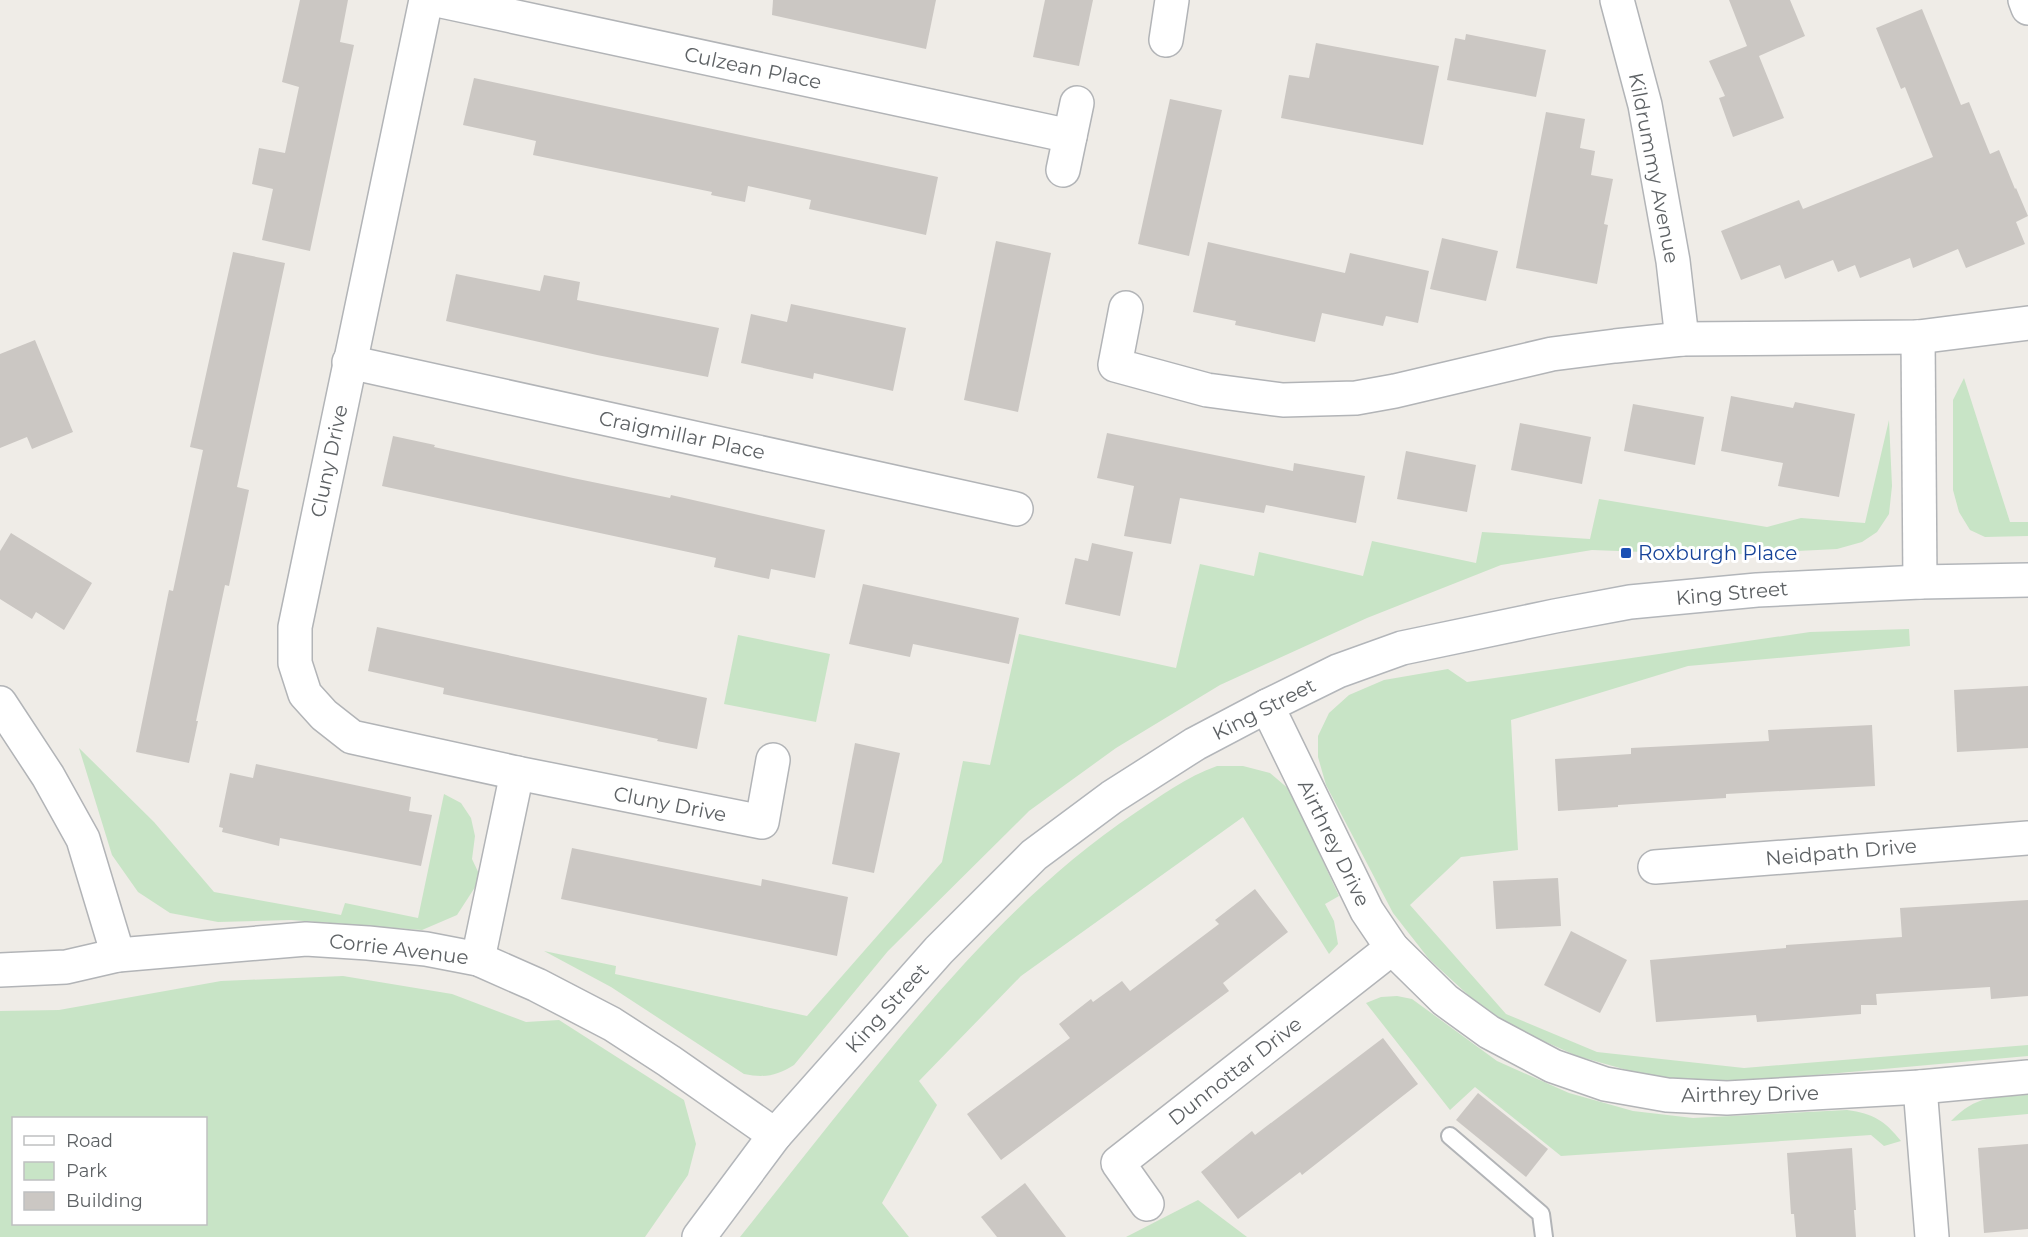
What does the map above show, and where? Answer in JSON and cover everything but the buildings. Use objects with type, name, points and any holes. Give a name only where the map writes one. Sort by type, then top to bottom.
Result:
[{"type":"street","name":"Cluny Drive","points":[[426,0],[295,627],[295,663],[305,694],[324,716],[352,737],[517,774],[762,822],[773,759]]},
{"type":"street","name":"Culzean Place","points":[[436,0],[1070,136]]},
{"type":"street","points":[[1166,40],[1172,0]]},
{"type":"street","name":"Kildrummy Avenue","points":[[1617,0],[1646,105],[1673,261],[1682,339]]},
{"type":"street","points":[[2025,0],[2028,8]]},
{"type":"street","points":[[1063,170],[1077,103]]},
{"type":"street","points":[[1126,308],[1115,365],[1207,390],[1283,400],[1356,398],[1552,354],[1682,339],[1918,338],[2028,322]]},
{"type":"street","points":[[1918,338],[1920,582]]},
{"type":"street","name":"Craigmillar Place","points":[[349,362],[1016,509]]},
{"type":"street","name":"King Street","points":[[699,1237],[775,1135],[939,950],[1034,855],[1112,796],[1195,744],[1267,706],[1338,671],[1402,648],[1630,602],[1757,590],[1920,582],[2028,580]]},
{"type":"street","points":[[0,703],[48,776],[83,839],[118,955]]},
{"type":"street","name":"Airthrey Drive","points":[[1267,706],[1367,911],[1392,948],[1445,1000],[1489,1032],[1554,1066],[1605,1084],[1667,1095],[1727,1098],[1920,1087],[2028,1077]]},
{"type":"street","points":[[478,959],[517,774]]},
{"type":"street","name":"Neidpath Drive","points":[[1655,867],[2028,838]]},
{"type":"street","name":"Corrie Avenue","points":[[0,970],[66,967],[118,955],[306,939],[426,949],[478,959],[537,984],[612,1024],[775,1135]]},
{"type":"street","name":"Dunnottar Drive","points":[[1147,1204],[1118,1163],[1392,948]]},
{"type":"street","points":[[1920,1087],[1932,1237]]},
{"type":"lane","points":[[1450,1136],[1541,1214],[1544,1237]]},
{"type":"green space","points":[[1964,378],[2010,522],[2028,522],[2028,536],[1985,537],[1970,530],[1959,512],[1953,490],[1953,400]]},
{"type":"green space","points":[[1889,420],[1892,486],[1889,514],[1877,532],[1862,542],[1837,549],[1722,555],[1592,550],[1501,565],[1367,618],[1220,685],[1116,748],[1029,811],[888,951],[794,1065],[782,1072],[764,1076],[744,1074],[611,987],[544,951],[616,966],[615,974],[807,1016],[942,862],[963,761],[990,765],[1019,634],[1176,668],[1200,564],[1254,576],[1259,552],[1363,576],[1372,541],[1476,563],[1482,532],[1590,539],[1599,499],[1767,527],[1801,518],[1865,523]]},
{"type":"green space","points":[[1909,629],[1910,646],[1688,666],[1511,720],[1518,850],[1461,857],[1410,905],[1506,1014],[1597,1052],[1744,1068],[2028,1045],[2028,1056],[1750,1081],[1691,1082],[1634,1072],[1577,1056],[1521,1031],[1479,1005],[1429,959],[1393,913],[1326,785],[1318,757],[1318,736],[1329,713],[1349,695],[1384,680],[1448,669],[1467,682],[1810,632]]},
{"type":"green space","points":[[738,635],[830,654],[816,722],[724,704]]},
{"type":"green space","points":[[79,748],[154,822],[214,892],[341,915],[345,903],[418,918],[444,794],[461,803],[471,818],[475,836],[472,859],[481,878],[457,915],[422,930],[291,920],[218,922],[170,913],[138,892],[112,855]]},
{"type":"green space","points":[[1217,766],[1243,766],[1270,773],[1290,790],[1339,896],[1325,904],[1334,921],[1338,944],[1329,954],[1243,817],[1021,976],[919,1081],[937,1105],[882,1203],[909,1237],[740,1237],[902,1035],[982,944],[1040,888],[1102,837],[1174,787]]},
{"type":"green space","points":[[343,976],[452,994],[526,1022],[559,1020],[684,1100],[696,1144],[688,1175],[645,1237],[0,1237],[0,1011],[59,1010],[221,981]]},
{"type":"green space","points":[[1397,996],[1412,999],[1497,1061],[1569,1093],[1633,1111],[1693,1118],[1847,1110],[1878,1119],[1901,1141],[1884,1146],[1871,1135],[1561,1156],[1475,1087],[1450,1110],[1366,1003],[1381,997]]},
{"type":"green space","points":[[2028,1095],[2028,1114],[1951,1121],[1969,1106],[1986,1099]]},
{"type":"green space","points":[[1198,1200],[1247,1237],[1126,1237]]},
{"type":"place","name":"Roxburgh Place","points":[[1626,553]]}]
